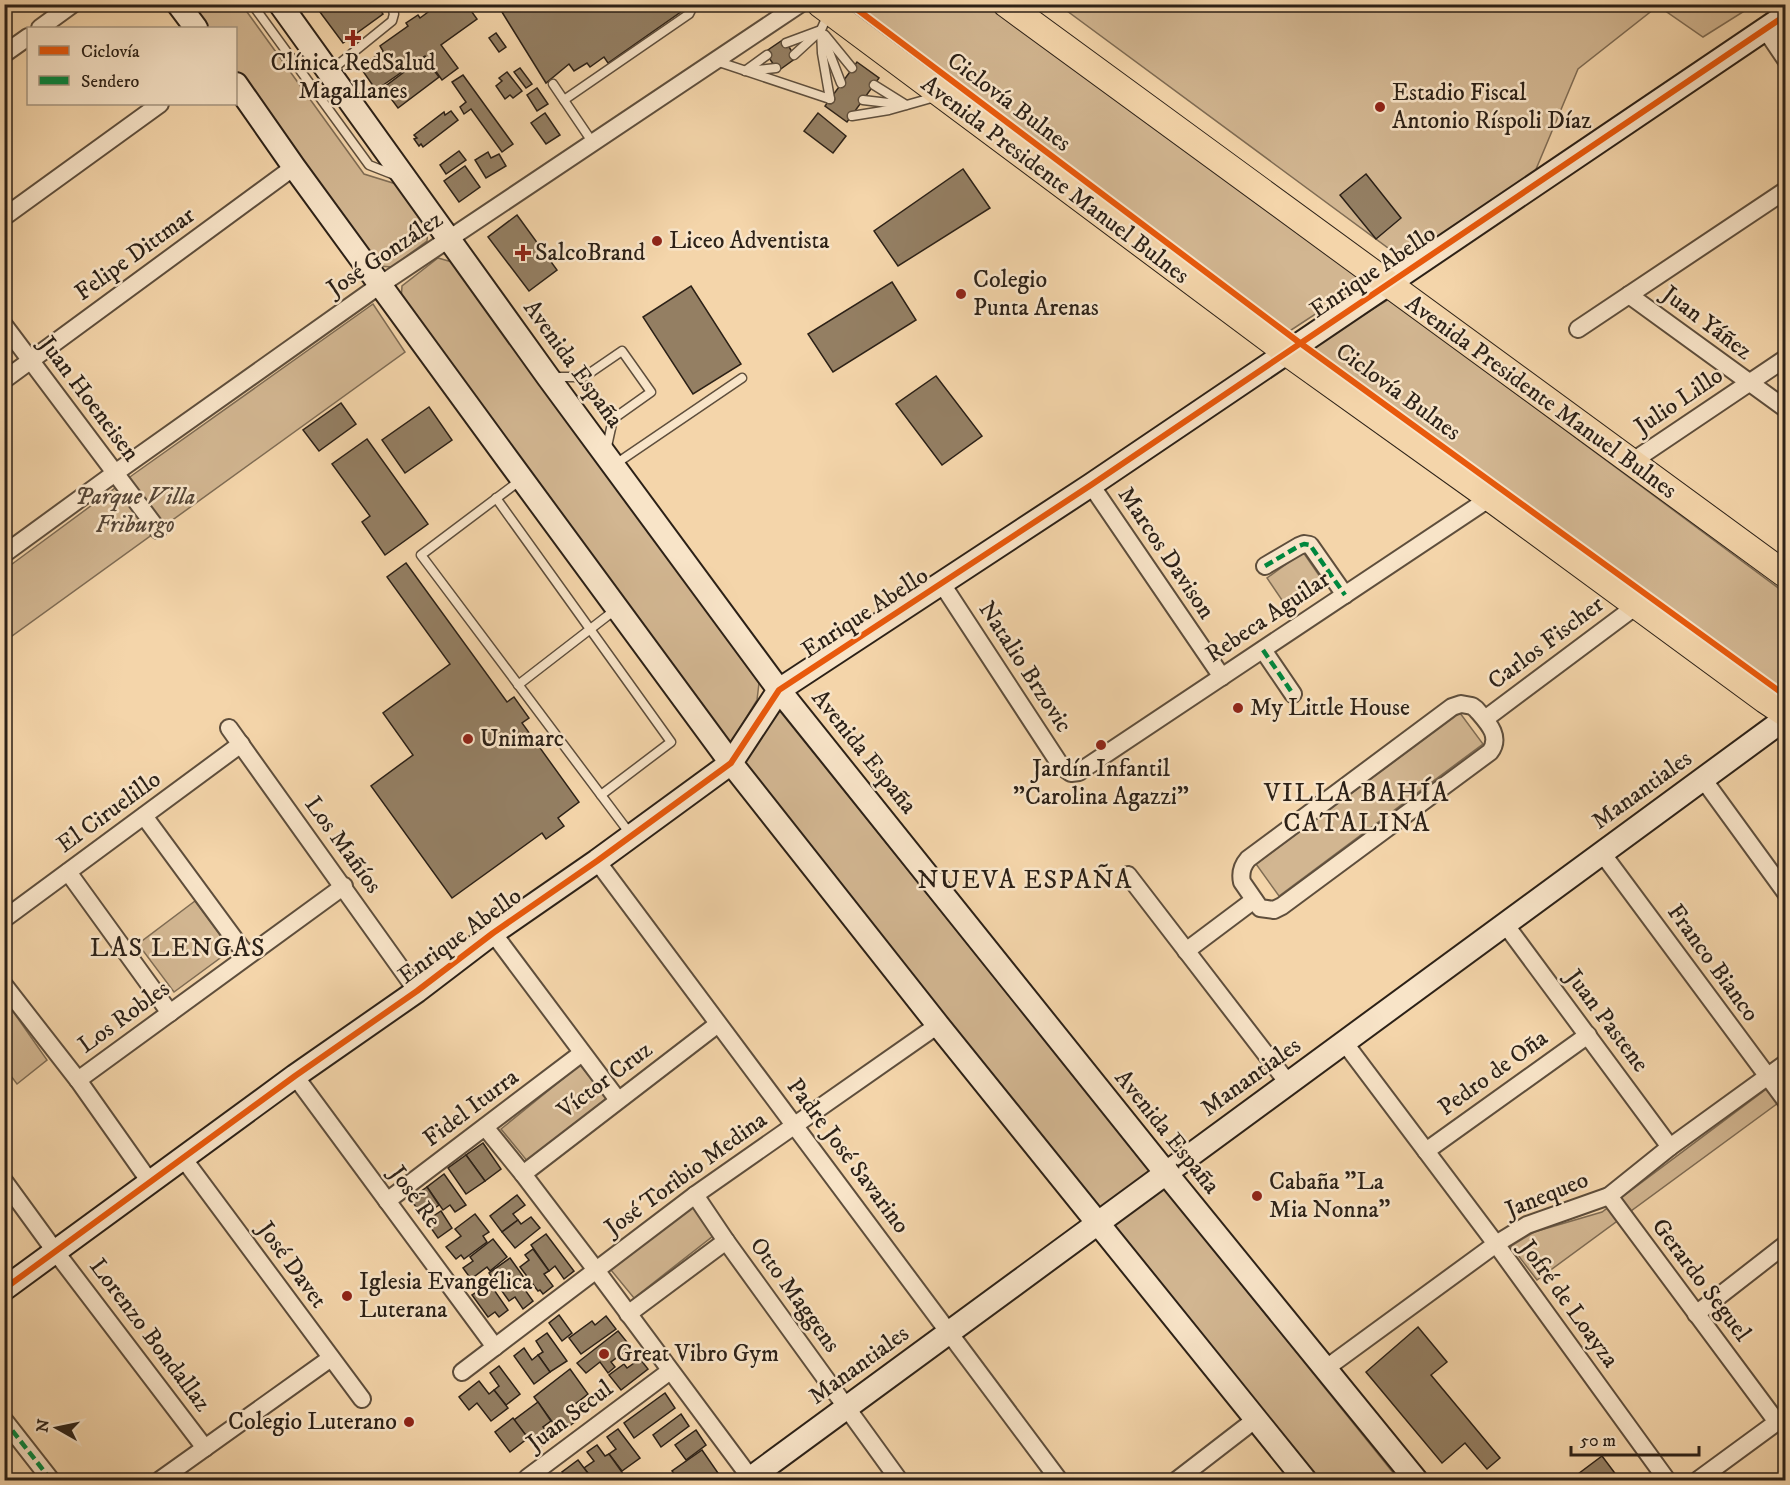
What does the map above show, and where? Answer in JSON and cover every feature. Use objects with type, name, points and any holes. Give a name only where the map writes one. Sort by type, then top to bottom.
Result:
[{"type":"main road","points":[[178,4],[195,27]]},
{"type":"main road","name":"Avenida Presidente Manuel Bulnes","points":[[1006,4],[1785,575]]},
{"type":"main road","name":"Avenida España","points":[[284,6],[328,72],[548,377],[779,690],[1166,1173],[1416,1480]]},
{"type":"main road","name":"Avenida Presidente Manuel Bulnes","points":[[824,15],[941,95],[1286,352],[1490,498],[1785,716]]},
{"type":"main road","name":"Enrique Abello","points":[[4,1289],[295,1076],[417,991],[493,933],[632,836],[731,763],[779,690],[942,585],[1785,15]]},
{"type":"main road","points":[[237,85],[380,285],[731,763],[938,1025],[1305,1480]]},
{"type":"main road","name":"Manantiales","points":[[750,1480],[1703,779],[1785,716]]},
{"type":"street","points":[[41,27],[73,4]]},
{"type":"street","name":"José González","points":[[4,554],[380,285],[800,4]]},
{"type":"street","points":[[1765,29],[1785,60]]},
{"type":"street","points":[[4,54],[27,38]]},
{"type":"street","points":[[4,217],[159,105]]},
{"type":"street","name":"Felipe Dittmar","points":[[4,380],[294,167]]},
{"type":"street","points":[[1578,329],[1785,190]]},
{"type":"street","name":"Juan Yáñez","points":[[1629,295],[1785,409]]},
{"type":"street","name":"Juan Hoeneisen","points":[[4,325],[158,530]]},
{"type":"street","name":"Julio Lillo","points":[[1630,463],[1785,358]]},
{"type":"street","name":"Marcos Davison","points":[[1091,485],[1222,677]]},
{"type":"street","name":"Rebeca Aguilar","points":[[1071,772],[1083,770],[1490,498]]},
{"type":"street","points":[[1265,566],[1299,546],[1310,545],[1345,595]]},
{"type":"street","name":"Natalio Brzovic","points":[[942,585],[1061,766],[1071,772]]},
{"type":"street","name":"Carlos Fischer","points":[[1485,719],[1636,606]]},
{"type":"street","points":[[1263,650],[1293,694]]},
{"type":"street","name":"Carlos Fischer","points":[[1461,704],[1472,706],[1485,719],[1495,738],[1495,744],[1490,752],[1282,906],[1274,910],[1264,909],[1260,908],[1254,900],[1241,877],[1242,868],[1248,859],[1452,707],[1461,704]]},
{"type":"street","name":"Los Mañíos","points":[[230,728],[417,991]]},
{"type":"street","name":"El Ciruelillo","points":[[4,919],[241,744]]},
{"type":"street","points":[[1703,779],[1785,892]]},
{"type":"street","points":[[144,816],[247,956]]},
{"type":"street","name":"Franco Bianco","points":[[1602,853],[1785,1101]]},
{"type":"street","name":"Padre José Savarino","points":[[597,861],[1059,1480]]},
{"type":"street","points":[[68,872],[170,1013]]},
{"type":"street","points":[[1128,875],[1288,1083]]},
{"type":"street","name":"Los Robles","points":[[78,1080],[344,886]]},
{"type":"street","points":[[1186,951],[1254,900]]},
{"type":"street","name":"Juan Pastene","points":[[1505,924],[1670,1147]]},
{"type":"street","points":[[493,933],[618,1100]]},
{"type":"street","points":[[4,985],[78,1080],[150,1182]]},
{"type":"street","name":"Víctor Cruz","points":[[523,1174],[718,1024]]},
{"type":"street","name":"José Toribio Medina","points":[[462,1372],[695,1195],[938,1025]]},
{"type":"street","name":"Pedro de Oña","points":[[1426,1150],[1588,1035]]},
{"type":"street","name":"Jofré de Loayza","points":[[1344,1042],[1496,1244],[1667,1480]]},
{"type":"street","name":"Fidel Iturra","points":[[387,1201],[582,1053]]},
{"type":"street","name":"Janequeo","points":[[1326,1369],[1496,1244],[1527,1225],[1609,1196],[1670,1147],[1785,1063]]},
{"type":"street","name":"José Re","points":[[295,1076],[495,1347]]},
{"type":"street","points":[[485,1127],[596,1270],[750,1480]]},
{"type":"street","name":"José Davet","points":[[183,1158],[362,1399]]},
{"type":"street","name":"Lorenzo Bondallaz","points":[[4,1181],[206,1448]]},
{"type":"street","name":"Otto Maggens","points":[[695,1195],[899,1480]]},
{"type":"street","name":"Gerardo Seguel","points":[[1609,1196],[1696,1314],[1781,1419]]},
{"type":"street","points":[[628,1314],[726,1241]]},
{"type":"street","points":[[1696,1314],[1785,1244]]},
{"type":"street","points":[[160,1480],[331,1358]]},
{"type":"street","name":"Juan Secul","points":[[527,1478],[670,1371]]},
{"type":"street","points":[[1178,1480],[1256,1419]]},
{"type":"street","points":[[1698,1480],[1781,1419]]},
{"type":"street","points":[[4,1420],[51,1480]]},
{"type":"lane","points":[[252,4],[369,165],[406,180]]},
{"type":"lane","points":[[328,72],[392,21],[394,14],[391,4]]},
{"type":"lane","points":[[564,100],[689,14],[694,4]]},
{"type":"lane","points":[[716,61],[830,99],[822,53],[824,15]]},
{"type":"lane","points":[[786,43],[824,15]]},
{"type":"lane","points":[[794,55],[824,15]]},
{"type":"lane","points":[[824,15],[852,69]]},
{"type":"lane","points":[[824,15],[834,69],[841,83]]},
{"type":"lane","points":[[745,71],[767,55]]},
{"type":"lane","points":[[745,71],[776,68]]},
{"type":"lane","points":[[553,84],[593,143]]},
{"type":"lane","points":[[874,85],[907,105]]},
{"type":"lane","points":[[852,116],[907,105],[941,95]]},
{"type":"lane","points":[[863,100],[907,105]]},
{"type":"lane","points":[[548,377],[584,377],[622,351],[651,392],[614,419],[609,460]]},
{"type":"lane","points":[[609,460],[742,378]]},
{"type":"lane","points":[[522,478],[421,555],[632,836]]},
{"type":"lane","points":[[495,498],[671,742],[601,795]]},
{"type":"lane","points":[[518,685],[618,609]]},
{"type":"green space","points":[[186,5],[242,5],[364,174],[396,184],[428,229],[427,241],[392,267],[378,266],[237,72],[237,27],[203,27]]},
{"type":"green space","points":[[850,5],[1004,5],[1369,279],[1282,336]]},
{"type":"green space","name":"Estadio Fiscal Antonio Ríspoli Díaz","points":[[1059,5],[1754,5],[1703,37],[1658,6],[1578,69],[1534,174],[1407,262]]},
{"type":"green space","points":[[438,258],[452,262],[759,683],[757,700],[732,741],[723,742],[401,301],[402,286]]},
{"type":"green space","points":[[1389,299],[1785,593],[1784,700],[1303,352]]},
{"type":"green space","name":"Parque Villa Friburgo","points":[[373,304],[405,352],[5,641],[4,570],[134,474]]},
{"type":"green space","points":[[1303,552],[1325,584],[1288,609],[1267,578]]},
{"type":"green space","points":[[779,710],[1399,1480],[1319,1480],[741,763]]},
{"type":"green space","points":[[1460,713],[1483,744],[1279,896],[1256,864]]},
{"type":"green space","points":[[195,901],[231,950],[174,992],[138,944]]},
{"type":"green space","points":[[5,1000],[47,1060],[17,1084],[5,1068]]},
{"type":"green space","points":[[580,1065],[607,1098],[528,1162],[501,1129]]},
{"type":"green space","points":[[1785,1075],[1785,1098],[1537,1280],[1511,1246],[1534,1232],[1602,1212]]},
{"type":"green space","points":[[693,1207],[713,1236],[634,1298],[611,1270]]},
{"type":"building","points":[[314,4],[376,4],[383,14],[343,43]]},
{"type":"building","points":[[439,4],[445,8],[450,4],[474,4],[469,8],[477,19],[441,45],[458,68],[442,80],[425,56],[376,90],[360,67],[383,51],[380,46],[408,26],[406,23],[418,15],[420,18]]},
{"type":"building","points":[[497,4],[682,4],[685,9],[608,63],[604,57],[590,67],[587,63],[574,71],[569,64],[546,83]]},
{"type":"building","points":[[496,33],[506,47],[499,52],[489,38]]},
{"type":"building","points":[[784,39],[796,58],[778,71],[765,52]]},
{"type":"building","points":[[424,57],[439,77],[398,108],[383,88]]},
{"type":"building","points":[[857,62],[879,78],[847,122],[825,106]]},
{"type":"building","points":[[520,68],[532,84],[526,88],[514,72]]},
{"type":"building","points":[[507,72],[522,91],[513,98],[510,95],[505,99],[496,86],[502,81],[499,78]]},
{"type":"building","points":[[463,75],[513,144],[502,152],[471,109],[464,114],[460,107],[466,102],[452,82]]},
{"type":"building","points":[[537,88],[548,104],[537,111],[527,95]]},
{"type":"building","points":[[451,111],[458,120],[423,147],[421,144],[419,146],[414,135],[444,112],[445,115]]},
{"type":"building","points":[[545,113],[560,135],[546,144],[531,123]]},
{"type":"building","points":[[818,113],[846,136],[833,153],[804,131]]},
{"type":"building","points":[[459,151],[466,160],[446,174],[440,165]]},
{"type":"building","points":[[488,152],[491,158],[499,154],[506,166],[486,178],[475,160]]},
{"type":"building","points":[[465,166],[480,187],[459,202],[444,181]]},
{"type":"building","points":[[963,169],[990,208],[898,266],[874,231]]},
{"type":"building","points":[[1366,174],[1401,218],[1376,239],[1340,195]]},
{"type":"building","name":"SalcoBrand","points":[[517,215],[557,270],[529,291],[488,237]]},
{"type":"building","points":[[892,282],[916,320],[833,372],[808,334]]},
{"type":"building","points":[[691,286],[741,364],[693,394],[643,317]]},
{"type":"building","points":[[936,376],[982,436],[942,465],[896,404]]},
{"type":"building","points":[[341,403],[356,424],[319,451],[303,430]]},
{"type":"building","points":[[429,407],[452,440],[405,473],[382,440]]},
{"type":"building","points":[[367,439],[428,524],[385,555],[362,522],[370,516],[332,464]]},
{"type":"building","name":"Unimarc","points":[[406,563],[507,702],[514,697],[529,718],[522,723],[579,802],[558,818],[564,826],[546,839],[542,833],[452,898],[371,786],[413,755],[383,713],[450,664],[387,577]]},
{"type":"building","points":[[483,1143],[501,1169],[485,1181],[466,1155]]},
{"type":"building","points":[[466,1155],[485,1181],[466,1194],[448,1168]]},
{"type":"building","points":[[444,1174],[466,1205],[455,1212],[450,1205],[443,1210],[427,1187]]},
{"type":"building","points":[[427,1187],[439,1205],[423,1216],[410,1199]]},
{"type":"building","points":[[517,1195],[525,1205],[513,1214],[518,1220],[502,1232],[490,1216]]},
{"type":"building","points":[[441,1211],[452,1228],[438,1238],[426,1221]]},
{"type":"building","points":[[475,1214],[489,1232],[483,1236],[487,1242],[464,1259],[461,1255],[456,1259],[446,1247],[461,1236],[455,1229]]},
{"type":"building","points":[[531,1217],[540,1228],[515,1248],[502,1232],[518,1220],[521,1224]]},
{"type":"building","points":[[546,1234],[574,1271],[564,1279],[555,1266],[549,1271],[531,1245]]},
{"type":"building","points":[[493,1239],[507,1257],[490,1271],[487,1267],[471,1279],[463,1268],[473,1261],[470,1257]]},
{"type":"building","points":[[533,1249],[549,1271],[544,1274],[553,1286],[543,1294],[540,1290],[538,1291],[520,1267],[529,1260],[525,1255]]},
{"type":"building","points":[[510,1258],[525,1279],[520,1283],[533,1301],[523,1309],[515,1297],[509,1301],[489,1273]]},
{"type":"building","points":[[481,1282],[485,1288],[490,1284],[508,1310],[499,1317],[495,1312],[488,1317],[472,1295],[478,1291],[475,1287]]},
{"type":"building","points":[[559,1315],[572,1333],[562,1341],[549,1323]]},
{"type":"building","points":[[606,1316],[616,1329],[581,1354],[569,1338],[592,1321],[595,1325]]},
{"type":"building","points":[[1418,1327],[1447,1362],[1431,1375],[1500,1458],[1487,1469],[1465,1443],[1442,1463],[1366,1372]]},
{"type":"building","name":"Great Vibro Gym","points":[[618,1331],[631,1347],[611,1362],[615,1367],[608,1373],[600,1362],[586,1373],[577,1363]]},
{"type":"building","points":[[547,1333],[567,1361],[550,1372],[538,1355],[543,1352],[536,1341]]},
{"type":"building","points":[[524,1348],[532,1360],[538,1355],[550,1372],[534,1384],[514,1356]]},
{"type":"building","points":[[640,1359],[648,1369],[621,1390],[609,1375],[624,1364],[627,1368]]},
{"type":"building","points":[[499,1366],[520,1394],[506,1405],[494,1390],[499,1386],[490,1373]]},
{"type":"building","points":[[570,1369],[588,1394],[569,1409],[577,1420],[567,1428],[563,1422],[556,1427],[534,1397]]},
{"type":"building","points":[[479,1381],[489,1394],[494,1390],[508,1408],[491,1421],[477,1403],[469,1410],[459,1397]]},
{"type":"building","points":[[665,1393],[675,1408],[634,1438],[624,1423]]},
{"type":"building","points":[[538,1402],[551,1421],[543,1427],[552,1438],[542,1446],[533,1435],[528,1438],[514,1420]]},
{"type":"building","points":[[681,1414],[689,1426],[661,1447],[653,1435]]},
{"type":"building","points":[[513,1418],[528,1438],[510,1452],[495,1432]]},
{"type":"building","points":[[618,1429],[640,1458],[622,1471],[609,1454],[616,1449],[607,1437]]},
{"type":"building","points":[[696,1430],[706,1445],[686,1460],[675,1445]]},
{"type":"building","points":[[597,1445],[605,1456],[609,1454],[624,1475],[616,1480],[593,1480],[584,1468],[594,1461],[587,1452]]},
{"type":"building","points":[[702,1450],[718,1473],[708,1480],[679,1480],[672,1471]]},
{"type":"building","points":[[1602,1456],[1620,1480],[1570,1480]]},
{"type":"building","points":[[578,1460],[593,1480],[568,1480],[562,1472]]},
{"type":"marked path","points":[[1265,566],[1299,546],[1310,545],[1345,595]]},
{"type":"marked path","points":[[1263,650],[1293,694]]},
{"type":"marked path","points":[[4,1420],[51,1480]]},
{"type":"cycle path","name":"Ciclovía Bulnes","points":[[850,4],[1300,343],[1786,696]]},
{"type":"cycle path","points":[[4,1289],[295,1076],[417,991],[493,933],[597,861],[731,763],[779,690],[1091,485],[1786,15]]},
{"type":"place","name":"Clínica RedSalud Magallanes","points":[[353,38]]},
{"type":"place","name":"Estadio Fiscal Antonio Ríspoli Díaz","points":[[1380,107]]},
{"type":"place","name":"Liceo Adventista","points":[[657,241]]},
{"type":"place","name":"SalcoBrand","points":[[523,253]]},
{"type":"place","name":"Colegio Punta Arenas","points":[[961,294]]},
{"type":"place","name":"My Little House","points":[[1238,708]]},
{"type":"place","name":"Unimarc","points":[[468,739]]},
{"type":"place","name":"Jardín Infantil \"Carolina Agazzi\"","points":[[1101,745]]},
{"type":"place","name":"Cabaña \"La Mia Nonna\"","points":[[1257,1196]]},
{"type":"place","name":"Iglesia Evangélica Luterana","points":[[347,1296]]},
{"type":"place","name":"Great Vibro Gym","points":[[604,1354]]},
{"type":"place","name":"Colegio Luterano","points":[[409,1422]]},
{"type":"district","name":"VILLA BAHÍA CATALINA","points":[[1357,808]]},
{"type":"district","name":"NUEVA ESPAÑA","points":[[1025,880]]},
{"type":"district","name":"LAS LENGAS","points":[[178,948]]}]
